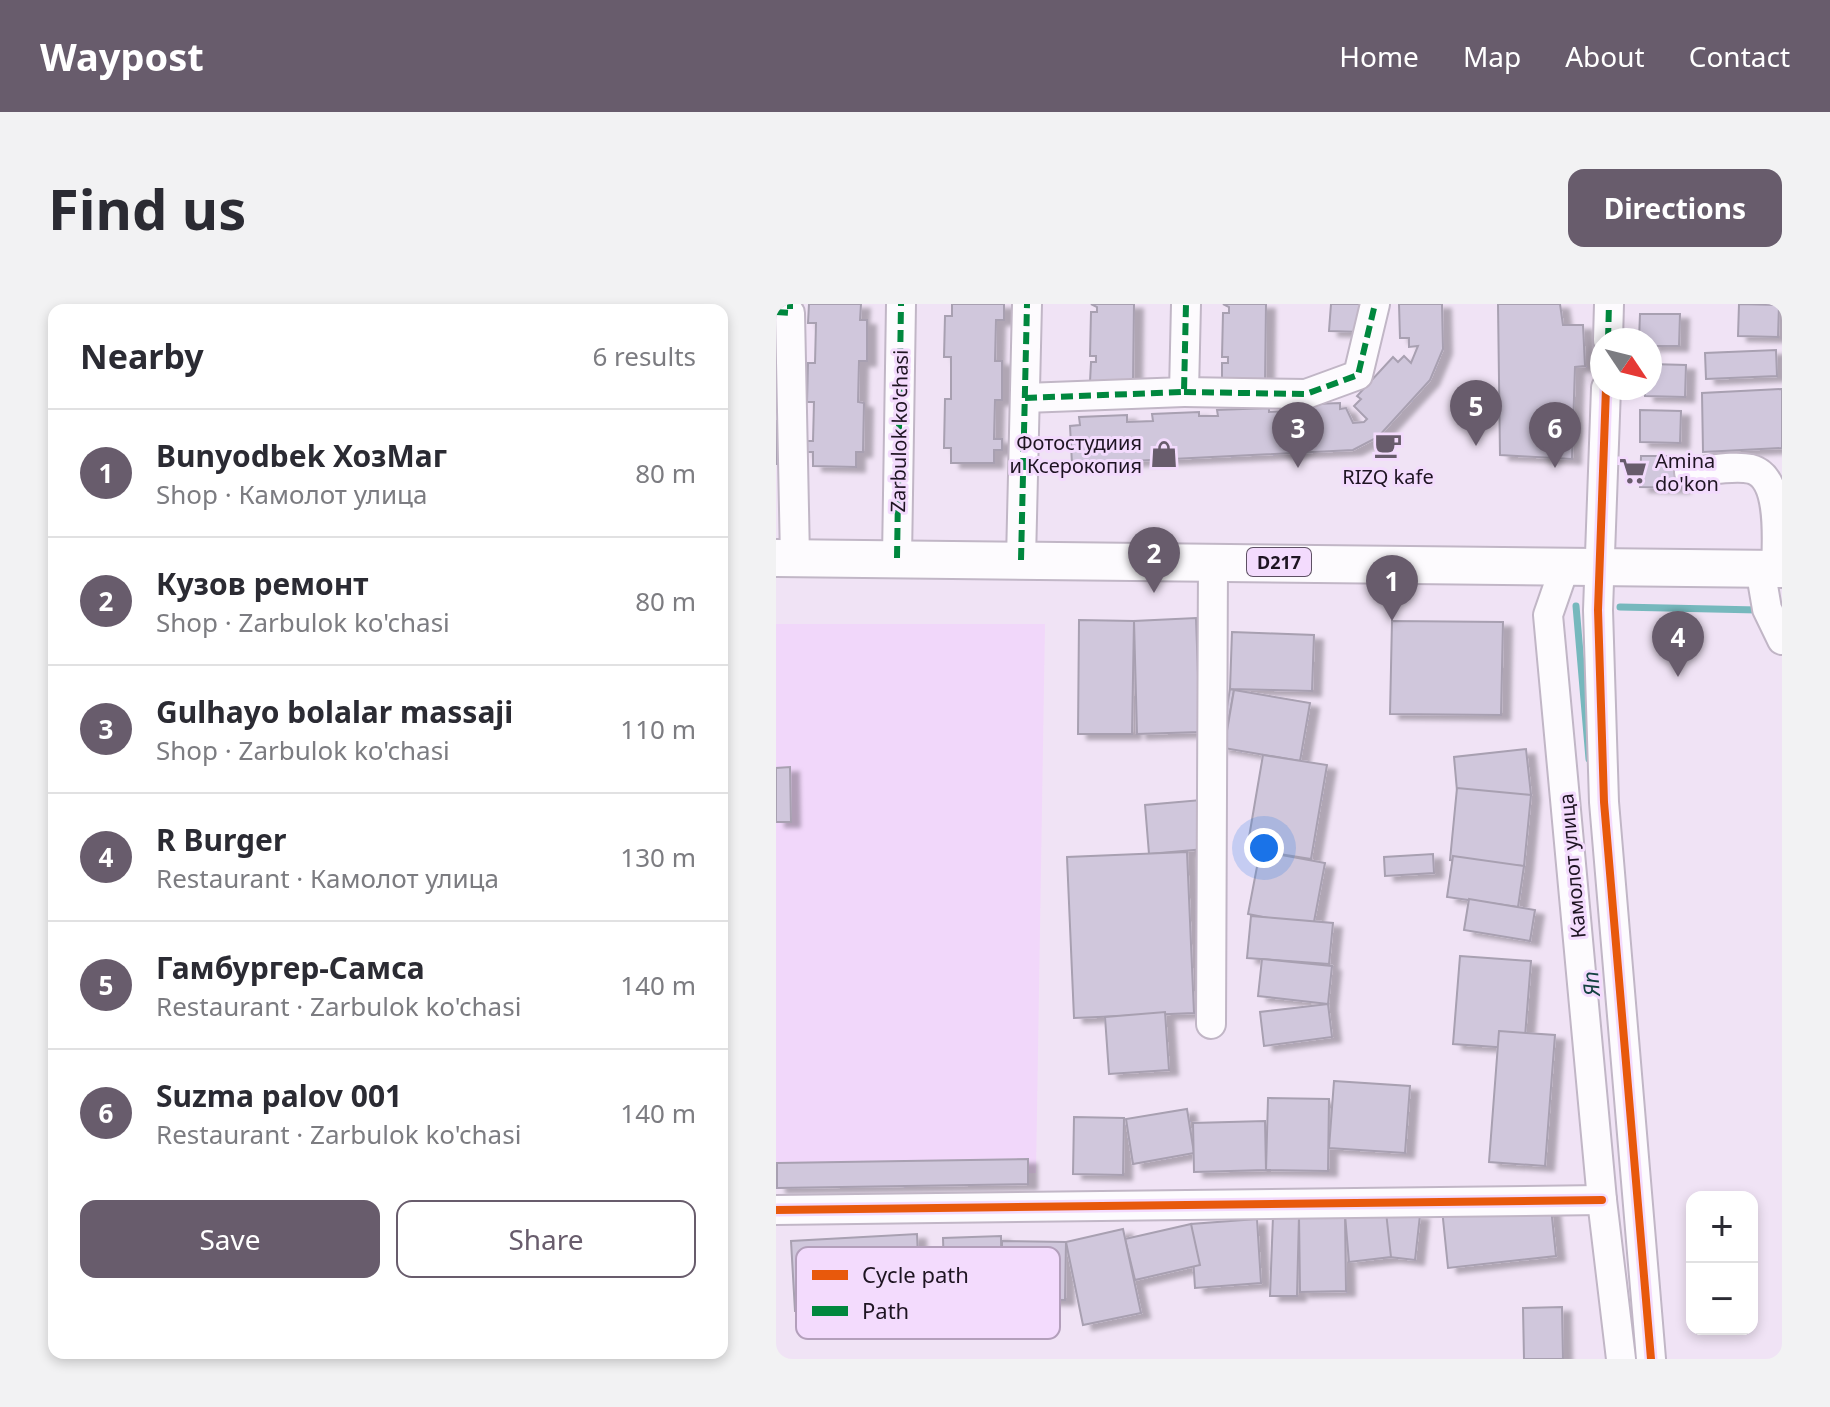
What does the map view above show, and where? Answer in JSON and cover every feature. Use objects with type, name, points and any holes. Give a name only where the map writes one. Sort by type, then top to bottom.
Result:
[{"type":"main road","name":"D217","points":[[785,558],[1773,569]]},
{"type":"street","name":"Zarbulok ko'chasi","points":[[897,558],[901,304]]},
{"type":"street","points":[[1021,560],[1027,304]]},
{"type":"street","points":[[1184,392],[1186,304]]},
{"type":"street","points":[[1025,398],[1184,392],[1306,394],[1358,375],[1375,304]]},
{"type":"street","points":[[1608,328],[1609,304]]},
{"type":"street","points":[[785,310],[785,558]]},
{"type":"street","points":[[1604,400],[1582,566],[1651,1359]]},
{"type":"street","points":[[1689,472],[1753,469],[1772,481],[1778,494],[1767,609],[1782,640]]},
{"type":"street","points":[[1211,1024],[1213,562]]},
{"type":"street","name":"Камолот улица","points":[[1582,566],[1548,615],[1602,1200],[1621,1359]]},
{"type":"street","points":[[776,1210],[1602,1200]]},
{"type":"shaded area","points":[[776,624],[1045,624],[1036,1173],[776,1187]]},
{"type":"building","points":[[809,304],[861,304],[860,320],[867,320],[867,361],[859,361],[858,402],[864,403],[863,452],[856,452],[856,467],[813,466],[813,452],[805,452],[806,441],[813,441],[814,402],[807,402],[808,363],[815,363],[816,323],[808,323]]},
{"type":"building","points":[[952,304],[1004,304],[1004,320],[996,320],[995,361],[1002,361],[1002,400],[995,400],[994,439],[1002,439],[1002,450],[994,450],[994,463],[951,463],[951,448],[944,448],[945,399],[951,399],[951,357],[944,357],[945,316],[952,316]]},
{"type":"building","points":[[1091,304],[1134,304],[1133,383],[1090,382],[1091,362],[1096,362],[1096,356],[1090,356],[1091,312],[1097,312],[1097,307]]},
{"type":"building","points":[[1223,304],[1266,304],[1265,383],[1222,383],[1222,363],[1228,363],[1228,357],[1222,357],[1223,313],[1229,313],[1229,307]]},
{"type":"building","points":[[1331,304],[1366,304],[1363,332],[1329,331]]},
{"type":"building","points":[[1399,304],[1442,304],[1443,349],[1430,380],[1378,437],[1353,450],[1072,464],[1070,426],[1080,425],[1079,417],[1127,415],[1127,422],[1153,421],[1152,414],[1199,412],[1199,416],[1218,416],[1217,410],[1269,408],[1269,412],[1288,411],[1287,405],[1340,403],[1340,409],[1346,408],[1353,423],[1364,422],[1367,419],[1354,406],[1361,399],[1357,396],[1393,357],[1398,362],[1404,356],[1411,363],[1418,346],[1409,347],[1409,338],[1400,338]]},
{"type":"building","points":[[1498,304],[1560,304],[1563,325],[1583,325],[1585,366],[1575,367],[1572,459],[1500,455]]},
{"type":"building","points":[[1739,304],[1779,305],[1778,337],[1738,336]]},
{"type":"building","points":[[1640,314],[1680,314],[1679,346],[1662,346],[1662,328],[1639,328]]},
{"type":"building","points":[[1776,350],[1777,376],[1706,379],[1705,353]]},
{"type":"building","points":[[1662,364],[1686,365],[1685,397],[1662,396]]},
{"type":"building","points":[[1782,389],[1782,448],[1703,452],[1702,393]]},
{"type":"building","points":[[1640,410],[1681,411],[1680,443],[1640,442]]},
{"type":"building","points":[[776,421],[782,421],[781,464],[776,464]]},
{"type":"building","points":[[1641,456],[1682,456],[1681,488],[1640,487]]},
{"type":"building","points":[[1196,618],[1200,732],[1137,734],[1134,621]]},
{"type":"building","points":[[1079,620],[1134,621],[1132,734],[1078,734]]},
{"type":"building","points":[[1392,621],[1503,622],[1501,715],[1390,714]]},
{"type":"building","points":[[1232,632],[1314,635],[1312,691],[1230,689]]},
{"type":"building","points":[[1230,689],[1234,690],[1224,748],[1220,748]]},
{"type":"building","points":[[1234,690],[1310,703],[1300,761],[1224,748]]},
{"type":"building","points":[[1526,749],[1531,795],[1458,802],[1454,757]]},
{"type":"building","points":[[1263,755],[1327,765],[1311,859],[1247,849]]},
{"type":"building","points":[[790,767],[791,822],[776,822],[776,768]]},
{"type":"building","points":[[1457,788],[1531,795],[1524,866],[1450,860]]},
{"type":"building","points":[[1201,800],[1205,849],[1149,854],[1145,805]]},
{"type":"building","points":[[1260,851],[1325,863],[1313,927],[1248,914]]},
{"type":"building","points":[[1187,852],[1194,1013],[1074,1018],[1067,857]]},
{"type":"building","points":[[1433,854],[1434,873],[1385,876],[1384,857]]},
{"type":"building","points":[[1453,856],[1524,866],[1518,907],[1447,897]]},
{"type":"building","points":[[1469,899],[1535,910],[1530,941],[1464,930]]},
{"type":"building","points":[[1251,916],[1333,923],[1329,964],[1247,958]]},
{"type":"building","points":[[1460,956],[1531,961],[1524,1049],[1453,1044]]},
{"type":"building","points":[[1262,959],[1332,966],[1328,1004],[1258,996]]},
{"type":"building","points":[[1328,1004],[1332,1037],[1264,1046],[1260,1012]]},
{"type":"building","points":[[1165,1012],[1169,1070],[1109,1074],[1105,1017]]},
{"type":"building","points":[[1499,1031],[1555,1035],[1545,1166],[1489,1162]]},
{"type":"building","points":[[1334,1081],[1410,1086],[1405,1153],[1329,1148]]},
{"type":"building","points":[[1268,1098],[1329,1099],[1328,1171],[1266,1170]]},
{"type":"building","points":[[1187,1109],[1194,1153],[1133,1164],[1126,1119]]},
{"type":"building","points":[[1074,1117],[1124,1118],[1123,1175],[1073,1174]]},
{"type":"building","points":[[1265,1121],[1266,1170],[1194,1172],[1193,1123]]},
{"type":"building","points":[[1028,1159],[1028,1184],[777,1188],[777,1163]]},
{"type":"building","points":[[1550,1198],[1556,1256],[1448,1268],[1442,1209]]},
{"type":"building","points":[[1386,1212],[1420,1215],[1415,1260],[1381,1256]]},
{"type":"building","points":[[1386,1212],[1391,1257],[1349,1262],[1345,1215]]},
{"type":"building","points":[[1345,1215],[1346,1291],[1300,1292],[1299,1216]]},
{"type":"building","points":[[1273,1216],[1299,1216],[1297,1296],[1270,1296]]},
{"type":"building","points":[[1257,1219],[1261,1283],[1195,1288],[1191,1224]]},
{"type":"building","points":[[1191,1224],[1200,1265],[1135,1280],[1125,1239]]},
{"type":"building","points":[[1123,1229],[1141,1313],[1083,1325],[1066,1242]]},
{"type":"building","points":[[917,1234],[918,1247],[796,1247],[795,1311],[791,1241]]},
{"type":"building","points":[[1001,1236],[1001,1247],[943,1247],[943,1238]]},
{"type":"building","points":[[1002,1241],[1066,1242],[1065,1300],[1060,1300],[1060,1247],[1002,1247]]},
{"type":"building","points":[[1562,1307],[1563,1359],[1524,1359],[1523,1308]]},
{"type":"waterway","name":"Яп","points":[[1576,606],[1589,759]]},
{"type":"waterway","name":"Яп","points":[[1620,607],[1758,610]]},
{"type":"marked path","points":[[776,312],[790,313],[790,304]]},
{"type":"marked path","points":[[897,558],[901,304]]},
{"type":"marked path","points":[[1021,560],[1027,304]]},
{"type":"marked path","points":[[1025,398],[1184,392],[1186,304]]},
{"type":"marked path","points":[[1184,392],[1306,394],[1358,375],[1375,304]]},
{"type":"marked path","points":[[1608,328],[1609,304]]},
{"type":"cycle path","points":[[1606,400],[1598,610],[1604,802],[1651,1359]]},
{"type":"cycle path","points":[[776,1210],[1602,1200]]},
{"type":"place","name":"RIZQ kafe","points":[[1388,445]]},
{"type":"place","name":"Гамбургер-Самса","points":[[1476,446]]},
{"type":"place","name":"Фотостудиия и Ксерокопия","points":[[1164,454]]},
{"type":"place","name":"Gulhayo bolalar massaji","points":[[1298,468]]},
{"type":"place","name":"Suzma palov 001","points":[[1555,468]]},
{"type":"place","name":"Amina do'kon","points":[[1633,471]]},
{"type":"place","name":"Кузов ремонт","points":[[1154,593]]},
{"type":"place","name":"Bunyodbek ХозМаг","points":[[1392,621]]},
{"type":"place","name":"R Burger","points":[[1678,677]]}]
